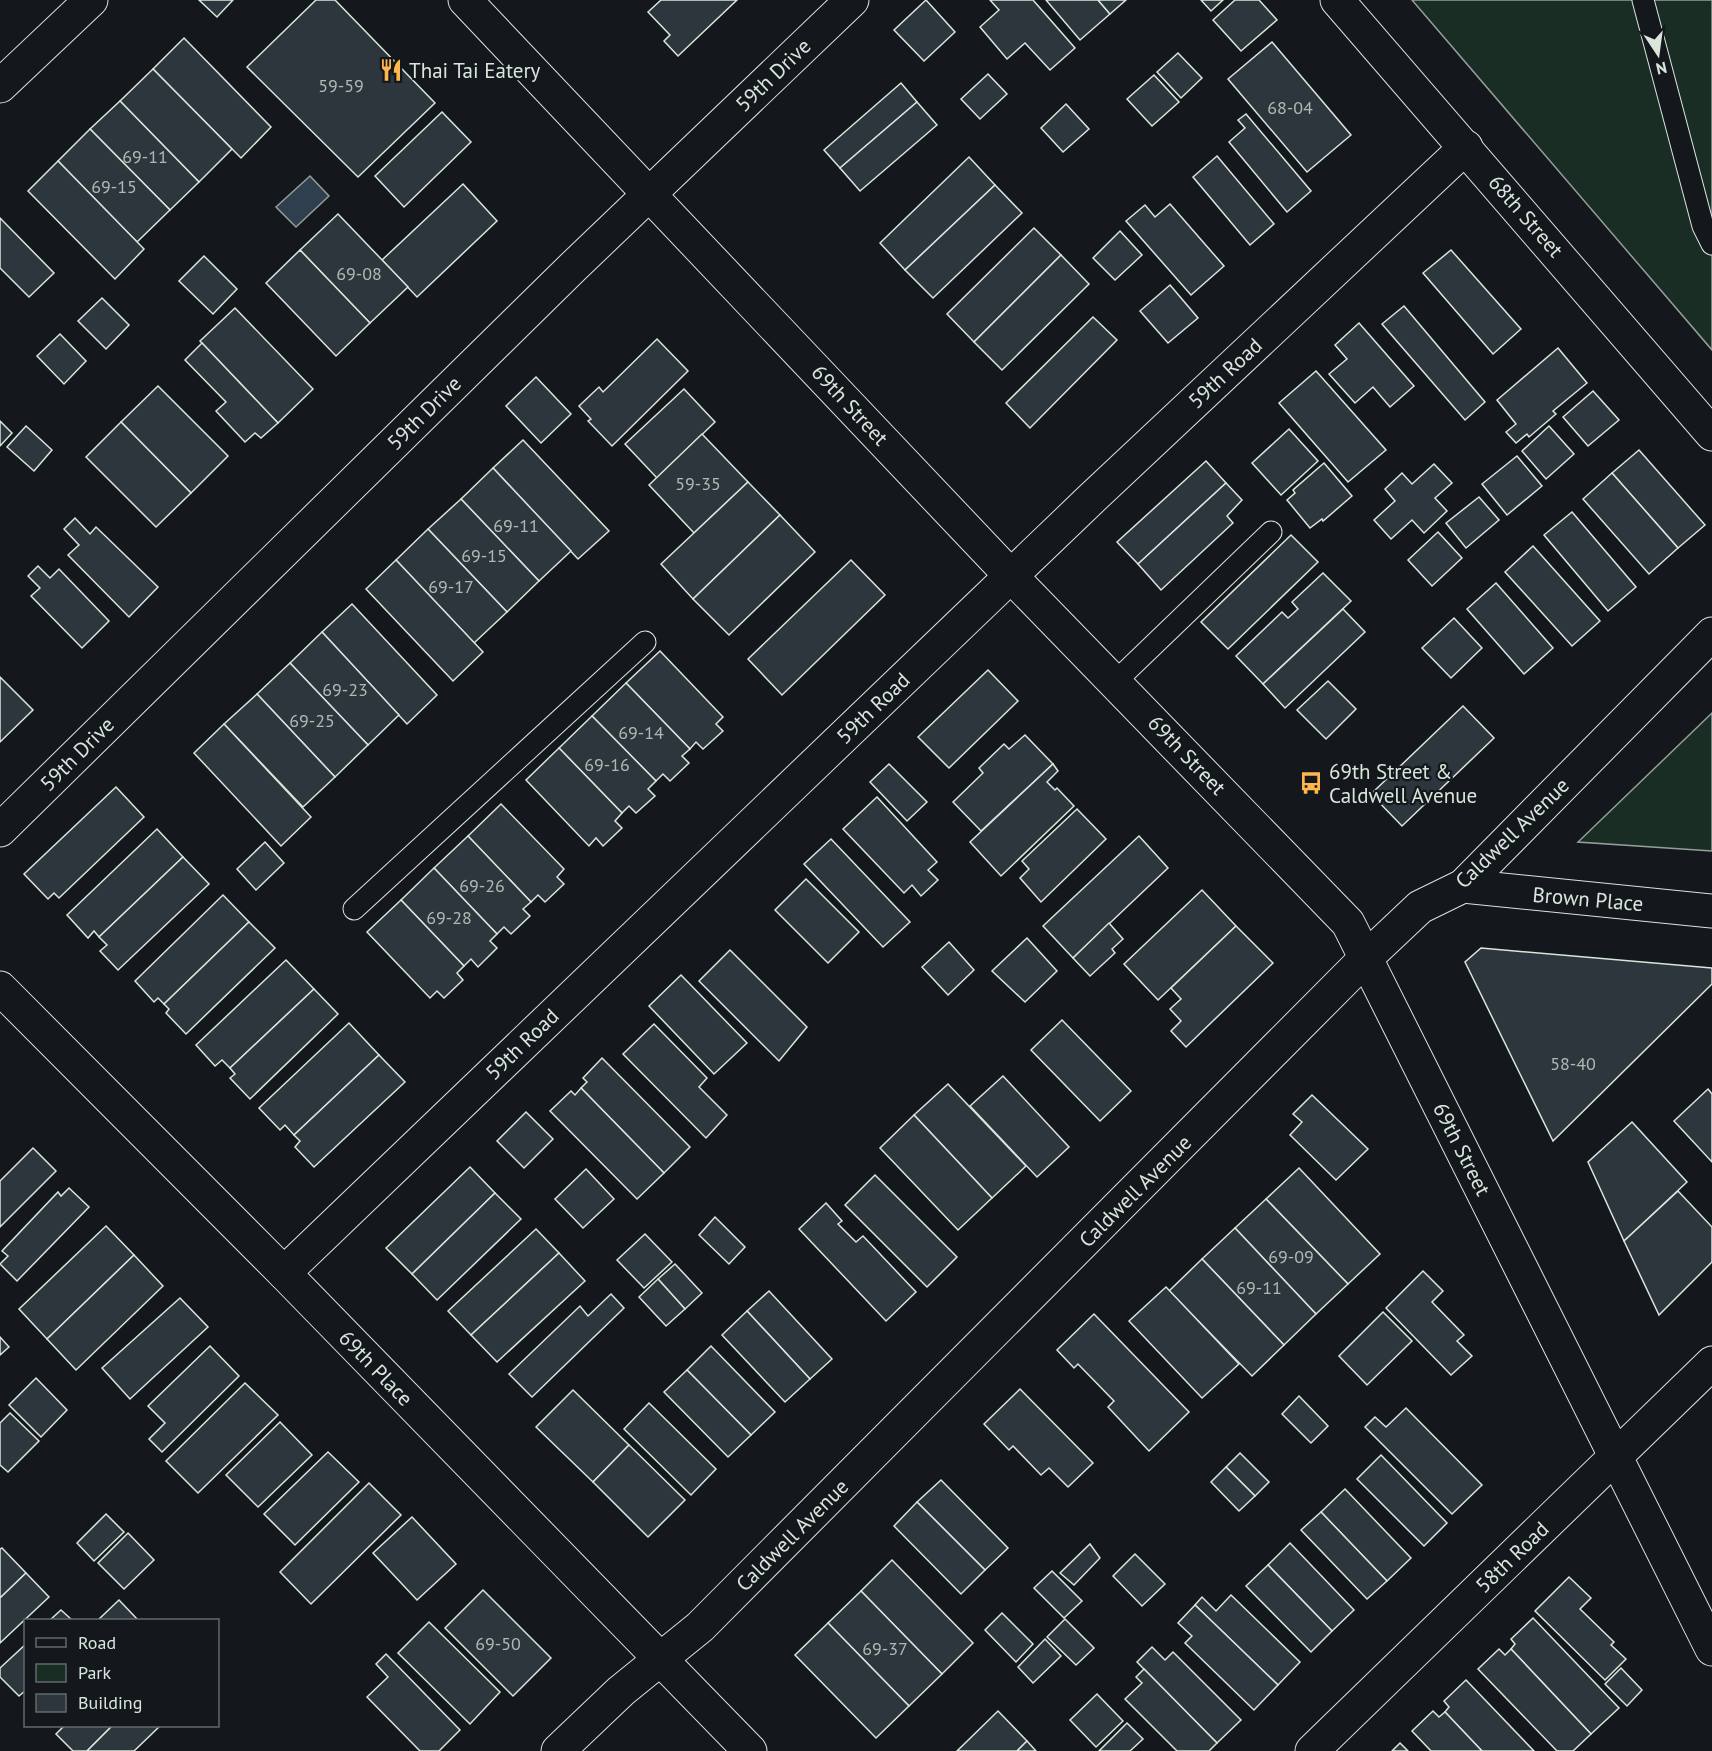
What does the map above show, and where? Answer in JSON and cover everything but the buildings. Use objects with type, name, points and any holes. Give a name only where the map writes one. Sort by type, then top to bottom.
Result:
[{"type":"street","points":[[0,86],[91,0]]},
{"type":"street","name":"69th Street","points":[[465,0],[1011,576],[1348,923],[1712,1649]]},
{"type":"street","name":"59th Drive","points":[[0,830],[650,193],[852,0]]},
{"type":"street","name":"68th Street","points":[[1337,0],[1712,434]]},
{"type":"street","name":"59th Road","points":[[284,1273],[1011,576],[1466,147]]},
{"type":"street","name":"Caldwell Avenue","points":[[558,1751],[659,1659],[700,1627],[1367,957],[1420,907],[1463,886],[1712,634]]},
{"type":"street","name":"Brown Place","points":[[1463,886],[1712,911]]},
{"type":"street","name":"69th Place","points":[[0,988],[284,1273],[750,1751]]},
{"type":"street","name":"58th Road","points":[[1312,1751],[1712,1363]]},
{"type":"lane","points":[[1643,0],[1703,226],[1712,244]]},
{"type":"lane","points":[[1115,682],[1271,532]]},
{"type":"lane","points":[[354,909],[645,642]]},
{"type":"green space","points":[[1412,0],[1712,0],[1712,350]]},
{"type":"green space","points":[[1712,713],[1712,851],[1578,842]]},
{"type":"water","points":[[310,176],[329,196],[296,227],[276,207]]},
{"type":"place","name":"Thai Tai Eatery","points":[[391,70]]},
{"type":"place","name":"69th Street & Caldwell Avenue","points":[[1311,783]]}]
